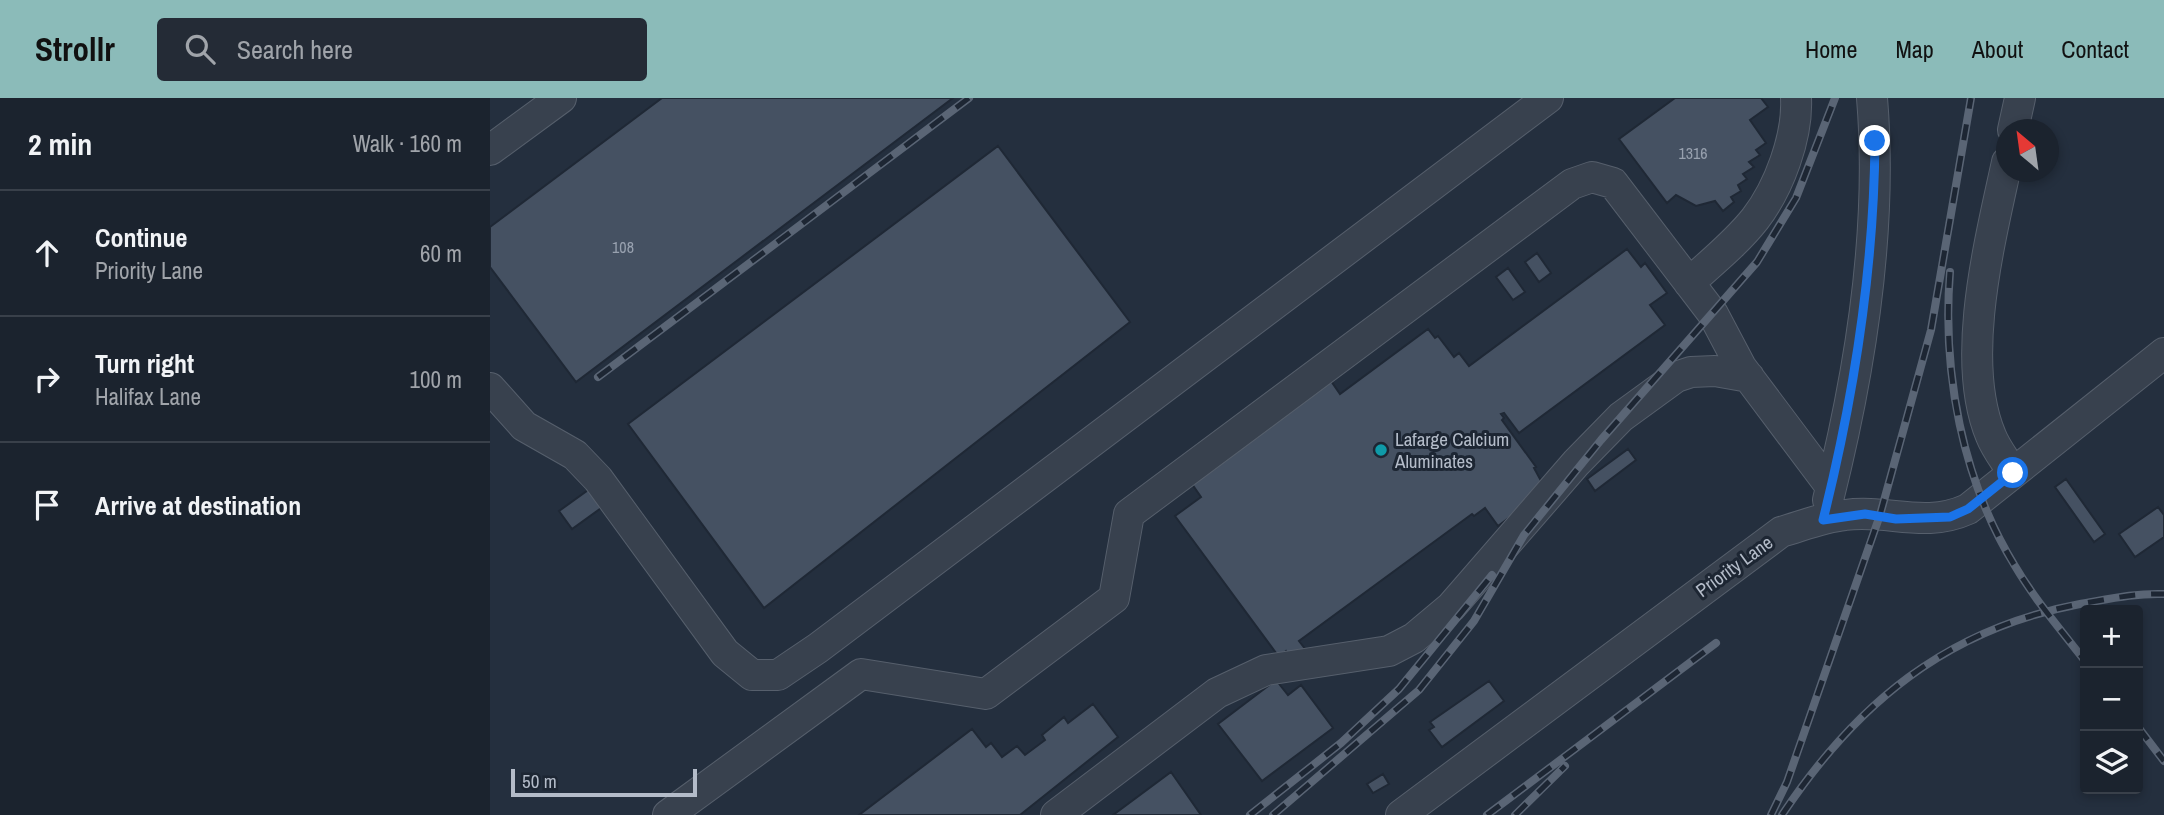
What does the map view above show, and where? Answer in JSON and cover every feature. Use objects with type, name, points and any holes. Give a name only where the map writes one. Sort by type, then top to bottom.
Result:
[{"type":"street","points":[[490,150],[561,98]]},
{"type":"street","points":[[490,388],[524,426],[575,455],[598,478],[725,653],[752,675],[778,675],[829,640],[1517,107],[1548,98]]},
{"type":"street","points":[[1689,283],[1731,245],[1756,217],[1774,184],[1792,138],[1796,98]]},
{"type":"street","points":[[1823,520],[1848,411],[1875,208],[1872,98]]},
{"type":"street","points":[[2016,119],[2020,98]]},
{"type":"street","points":[[668,815],[861,674],[986,694],[1114,598],[1129,514],[1572,184],[1592,177],[1613,183],[1713,314],[1749,377],[1831,487]]},
{"type":"street","points":[[2003,182],[1992,232],[1976,344],[1978,390],[1991,437],[2013,473]]},
{"type":"street","name":"Priority Lane","points":[[1401,815],[1745,556],[1781,532],[1823,520],[1865,514],[1896,519],[1950,517],[1975,504],[2164,353]]},
{"type":"street","points":[[1056,815],[1217,693],[1245,678],[1266,670],[1389,651],[1414,638],[1451,607],[1576,463],[1621,417],[1675,377],[1691,372],[1715,371],[1749,377]]},
{"type":"building","points":[[662,98],[953,98],[576,382],[490,267],[490,227]]},
{"type":"building","points":[[1675,98],[1761,98],[1768,107],[1750,120],[1766,143],[1756,150],[1760,155],[1749,162],[1754,167],[1743,174],[1747,179],[1738,185],[1741,191],[1731,197],[1734,202],[1723,211],[1715,201],[1696,206],[1676,195],[1667,203],[1619,139]]},
{"type":"building","points":[[998,146],[1130,322],[764,608],[628,424]]},
{"type":"building","name":"Lafarge Calcium Aluminates","points":[[1627,249],[1641,267],[1645,263],[1667,293],[1650,305],[1665,325],[1519,433],[1504,413],[1501,414],[1504,418],[1502,420],[1536,467],[1534,468],[1546,490],[1498,526],[1485,508],[1474,516],[1472,514],[1299,641],[1306,650],[1292,660],[1286,651],[1279,657],[1175,516],[1201,497],[1192,484],[1331,381],[1340,394],[1428,329],[1435,338],[1438,336],[1454,357],[1459,353],[1469,366]]},
{"type":"building","points":[[1537,253],[1551,273],[1539,282],[1525,262]]},
{"type":"building","points":[[1508,268],[1525,292],[1513,300],[1496,277]]},
{"type":"building","points":[[1628,449],[1636,460],[1595,491],[1587,479]]},
{"type":"building","points":[[2066,479],[2105,534],[2094,542],[2055,487]]},
{"type":"building","points":[[591,488],[604,506],[572,529],[559,511]]},
{"type":"building","points":[[2158,507],[2164,515],[2164,537],[2135,557],[2119,534]]},
{"type":"building","points":[[1276,680],[1288,695],[1301,685],[1333,728],[1262,781],[1218,724]]},
{"type":"building","points":[[1489,681],[1504,701],[1442,747],[1429,730],[1434,727],[1430,722]]},
{"type":"building","points":[[1093,704],[1118,737],[1020,815],[859,815],[972,729],[986,747],[991,743],[1002,757],[1017,746],[1025,755],[1045,740],[1042,735],[1064,717],[1068,723]]},
{"type":"building","points":[[1171,772],[1201,815],[1113,815]]},
{"type":"building","points":[[1383,774],[1389,784],[1373,793],[1367,784]]},
{"type":"railway","points":[[598,377],[969,98]]},
{"type":"railway","points":[[1273,815],[1419,690],[1474,621],[1524,535],[1601,440],[1757,262],[1796,198],[1835,98]]},
{"type":"railway","points":[[1771,815],[1787,782],[1880,515],[1931,330],[1971,98]]},
{"type":"railway","points":[[1950,272],[1948,310],[1953,386],[1969,462],[1981,498],[2023,579],[2080,655]]},
{"type":"railway","points":[[1250,815],[1341,743],[1399,689],[1492,575]]},
{"type":"railway","points":[[1782,815],[1841,739],[1873,706],[1908,677],[1946,652],[1987,632],[2032,616],[2112,598],[2164,594]]},
{"type":"railway","points":[[1487,815],[1716,643]]},
{"type":"railway","points":[[2141,731],[2164,761]]},
{"type":"railway","points":[[1515,815],[1565,766]]},
{"type":"place","name":"Lafarge Calcium Aluminates","points":[[1381,450]]},
{"type":"route","points":[[1875,141],[1875,208],[1861,320],[1848,411],[1823,520],[1845,514],[1880,515],[1896,519],[1950,517],[1968,509],[2013,473]]}]
